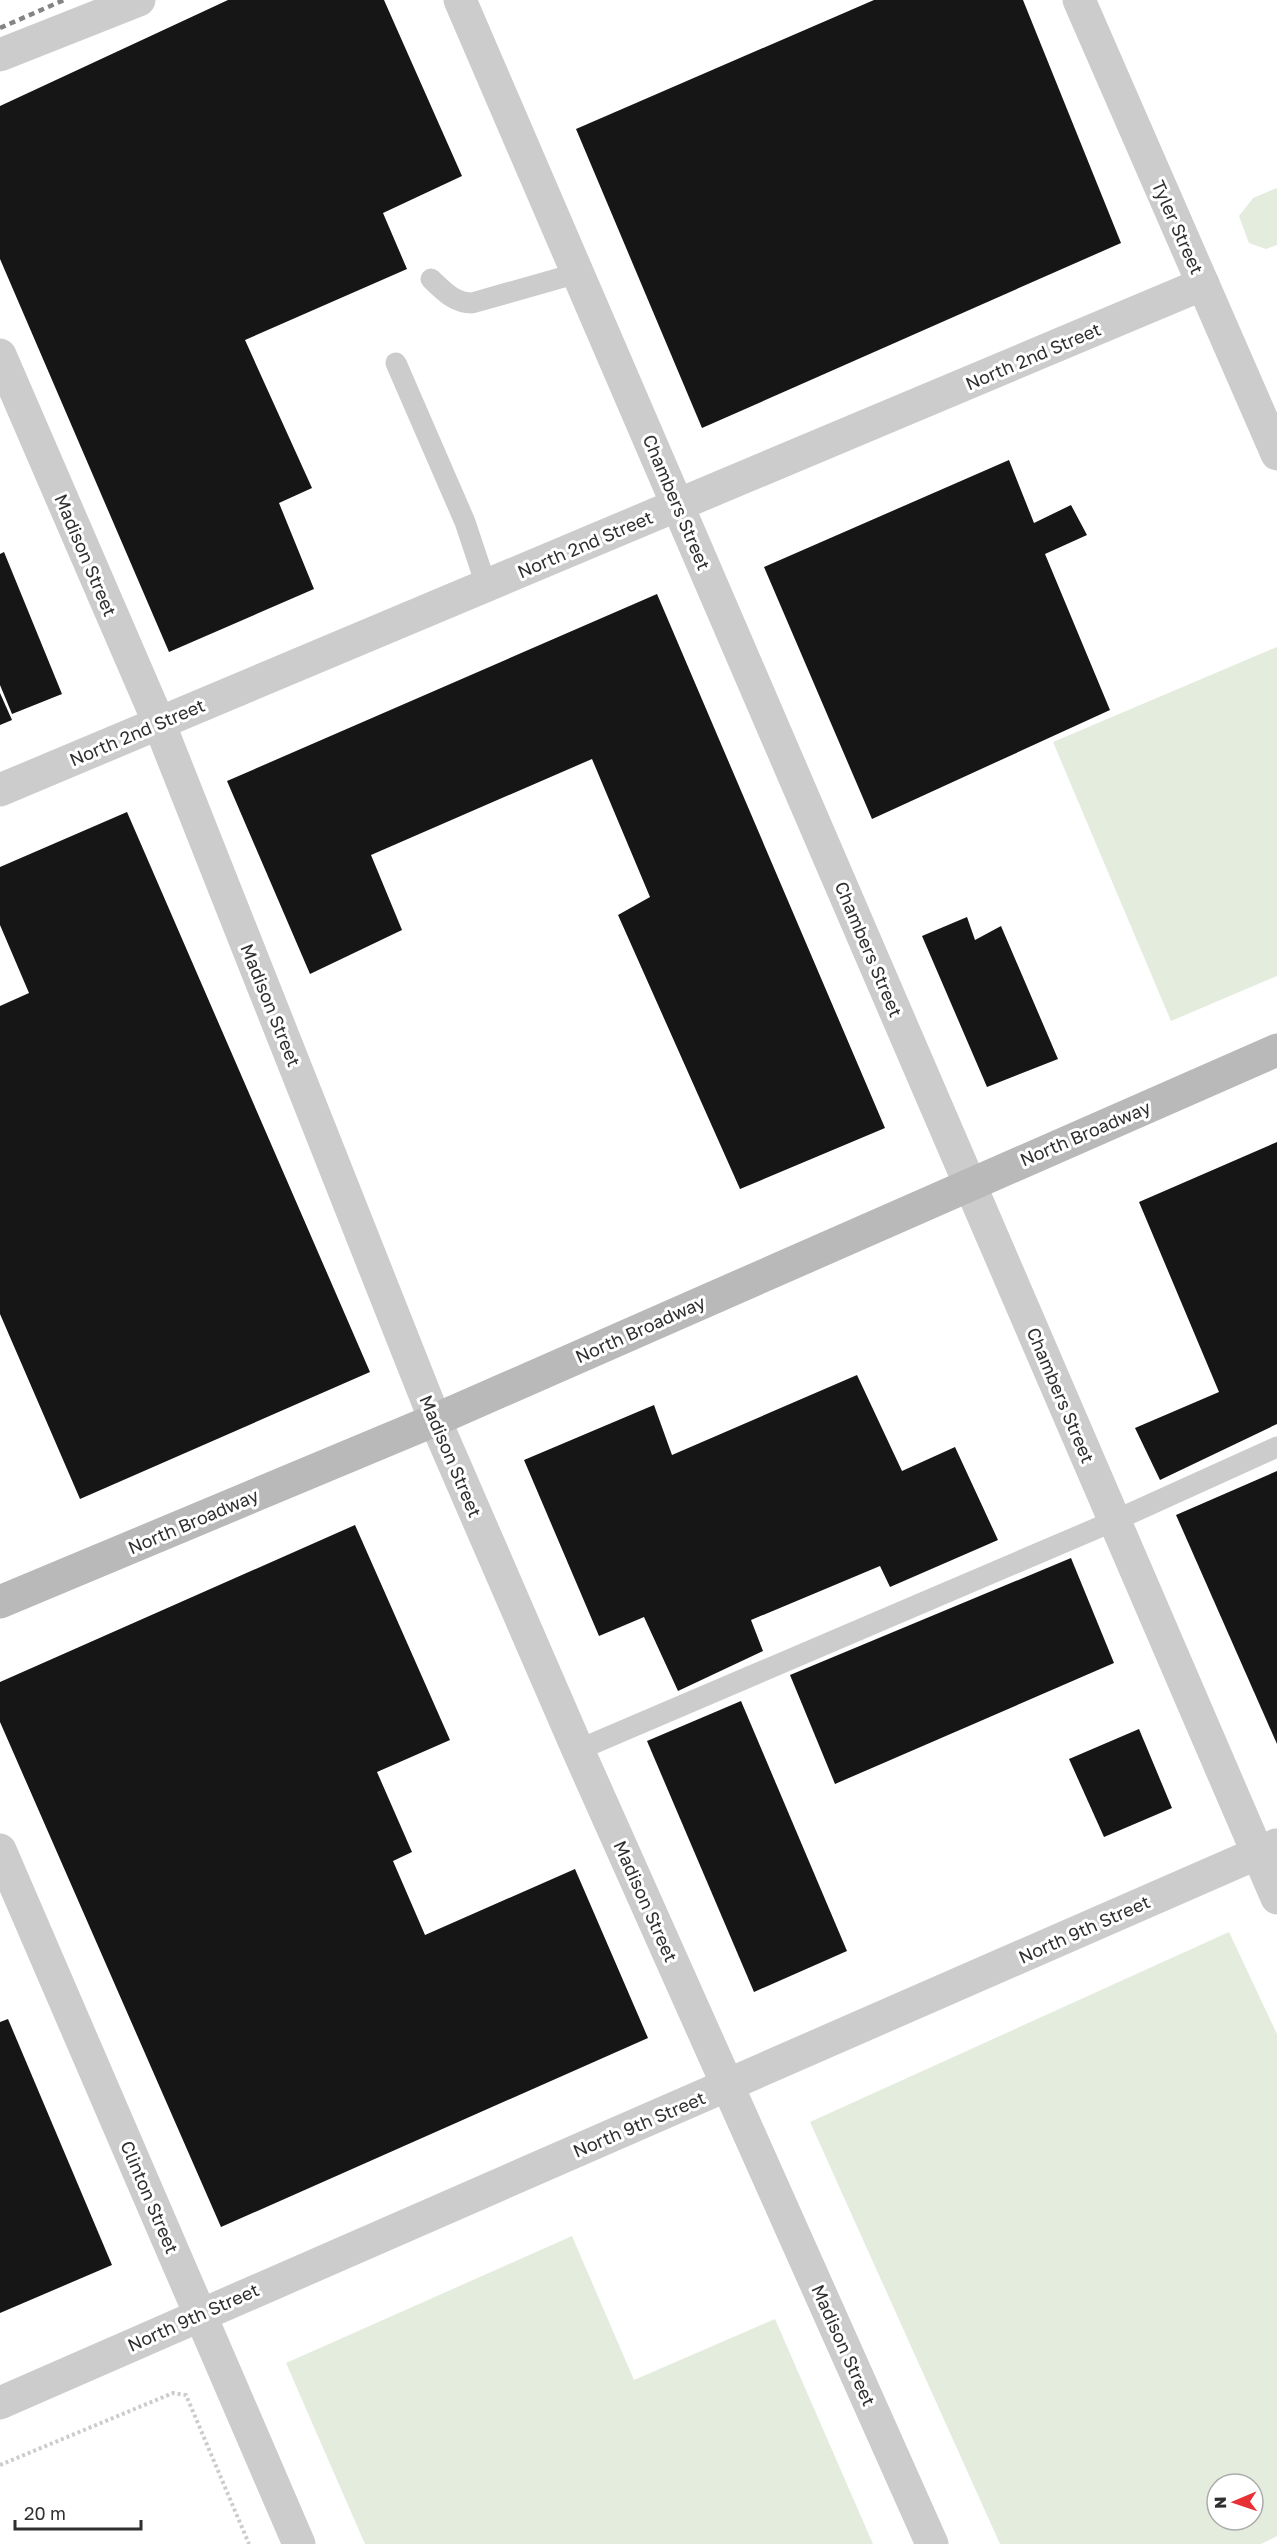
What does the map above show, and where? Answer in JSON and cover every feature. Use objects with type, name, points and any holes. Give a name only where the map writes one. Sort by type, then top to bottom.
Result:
[{"type":"main road","name":"North Broadway","points":[[0,1602],[435,1420],[1277,1050]]},
{"type":"street","points":[[0,55],[139,0]]},
{"type":"street","name":"Chambers Street","points":[[460,0],[1116,1520],[1267,1849],[1277,1898]]},
{"type":"street","name":"Tyler Street","points":[[1079,0],[1277,454]]},
{"type":"street","name":"North 2nd Street","points":[[0,790],[1203,284]]},
{"type":"street","name":"Madison Street","points":[[0,355],[159,723],[435,1420],[578,1750],[932,2544]]},
{"type":"street","name":"North 9th Street","points":[[0,2403],[200,2313],[1267,1849]]},
{"type":"street","name":"Clinton Street","points":[[0,1850],[299,2544]]},
{"type":"lane","points":[[431,279],[453,299],[461,303],[472,303],[578,273]]},
{"type":"lane","points":[[396,363],[465,522],[486,585]]},
{"type":"lane","points":[[578,1750],[1116,1520],[1277,1447]]},
{"type":"path","points":[[0,2465],[173,2393],[186,2395],[249,2544]]},
{"type":"green space","points":[[1277,188],[1277,245],[1266,249],[1249,243],[1239,216],[1253,198]]},
{"type":"green space","points":[[1277,647],[1277,976],[1171,1021],[1053,742]]},
{"type":"green space","points":[[1229,1932],[1277,2034],[1277,2536],[1261,2544],[1000,2544],[810,2122]]},
{"type":"green space","points":[[572,2236],[634,2380],[775,2319],[873,2544],[365,2544],[286,2363]]},
{"type":"building","points":[[228,0],[384,0],[462,176],[383,213],[407,269],[245,340],[312,488],[279,503],[314,589],[169,652],[0,259],[0,106]]},
{"type":"building","points":[[874,0],[1023,0],[1121,243],[702,428],[576,129]]},
{"type":"building","points":[[1009,460],[1034,523],[1071,505],[1087,535],[1045,554],[1110,710],[872,819],[764,567]]},
{"type":"building","points":[[4,552],[62,694],[12,714],[0,685],[0,554]]},
{"type":"building","points":[[657,594],[885,1128],[740,1189],[618,915],[650,897],[592,759],[371,855],[402,930],[310,974],[227,781]]},
{"type":"building","points":[[0,693],[12,720],[0,725]]},
{"type":"building","points":[[127,812],[370,1372],[80,1499],[0,1314],[0,1006],[29,993],[0,925],[0,867]]},
{"type":"building","points":[[967,917],[975,940],[1001,926],[1058,1059],[987,1087],[922,936]]},
{"type":"building","points":[[1277,1142],[1277,1424],[1160,1480],[1135,1428],[1219,1392],[1139,1202]]},
{"type":"building","points":[[857,1375],[902,1471],[955,1447],[998,1540],[890,1587],[880,1566],[751,1620],[763,1651],[678,1691],[644,1617],[599,1636],[524,1460],[654,1405],[672,1455]]},
{"type":"building","points":[[1277,1471],[1277,1744],[1176,1515]]},
{"type":"building","points":[[355,1525],[450,1740],[377,1772],[412,1852],[393,1861],[425,1935],[575,1869],[648,2038],[221,2227],[0,1722],[0,1682]]},
{"type":"building","points":[[1071,1558],[1114,1663],[835,1784],[790,1675]]},
{"type":"building","points":[[741,1701],[847,1951],[754,1992],[647,1741]]},
{"type":"building","points":[[1139,1729],[1172,1808],[1104,1837],[1069,1759]]},
{"type":"building","points":[[8,2019],[112,2265],[0,2313],[0,2022]]},
{"type":"railway","points":[[0,28],[64,0]]}]
